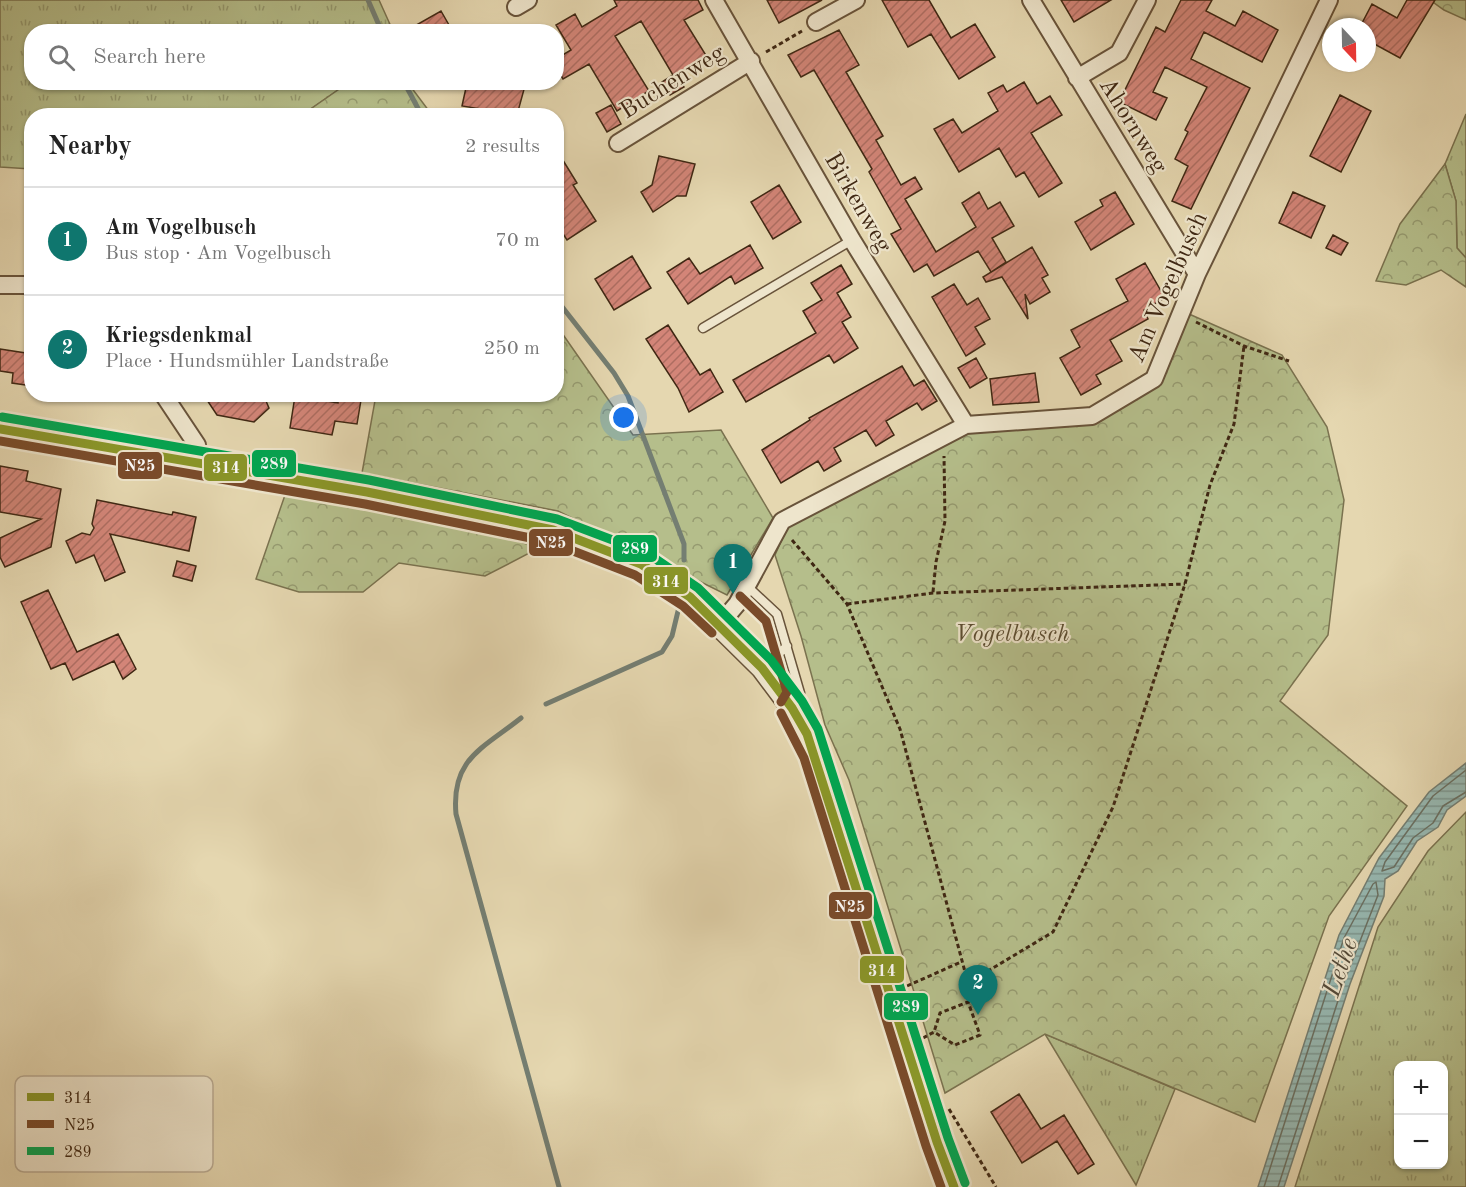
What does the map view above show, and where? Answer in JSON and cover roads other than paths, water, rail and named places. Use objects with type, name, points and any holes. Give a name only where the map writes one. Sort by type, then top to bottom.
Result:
[{"type":"street","name":"Birkenweg","points":[[714,0],[852,240],[966,426]]},
{"type":"street","points":[[816,22],[855,0]]},
{"type":"street","name":"Ahornweg","points":[[1031,0],[1197,274]]},
{"type":"street","points":[[1077,78],[1119,53],[1147,0]]},
{"type":"street","name":"Am Vogelbusch","points":[[748,587],[779,525],[817,502],[966,426],[1092,417],[1154,379],[1197,274],[1329,0]]},
{"type":"street","name":"Buchenweg","points":[[618,143],[751,61]]},
{"type":"street","points":[[0,285],[24,285]]},
{"type":"street","points":[[168,402],[197,445],[194,463]]},
{"type":"street","points":[[0,429],[367,492],[553,530],[640,564],[690,597],[720,624],[762,668],[792,708],[815,753],[954,1187]]},
{"type":"street","points":[[720,624],[748,587]]},
{"type":"lane","points":[[703,328],[852,240]]},
{"type":"lane","points":[[748,587],[777,614],[800,693],[792,708]]},
{"type":"lane","points":[[762,668],[787,646]]},
{"type":"water","name":"Lethe","points":[[1466,763],[1466,796],[1447,810],[1438,827],[1417,841],[1398,871],[1385,879],[1384,896],[1350,984],[1284,1187],[1258,1187],[1339,935],[1379,858],[1429,792]]},
{"type":"waterway","points":[[368,0],[378,24]]},
{"type":"waterway","points":[[408,90],[418,108]]},
{"type":"waterway","points":[[564,309],[614,373],[628,396],[684,544],[684,560]]},
{"type":"waterway","points":[[546,704],[662,652],[672,636],[679,607]]},
{"type":"waterway","points":[[521,718],[482,747],[464,768],[456,795],[456,814],[559,1187]]},
{"type":"place","name":"Am Vogelbusch","points":[[733,594]]},
{"type":"place","name":"Kriegsdenkmal","points":[[978,1015]]},
{"type":"park label","name":"Vogelbusch","points":[[1012,633]]}]
